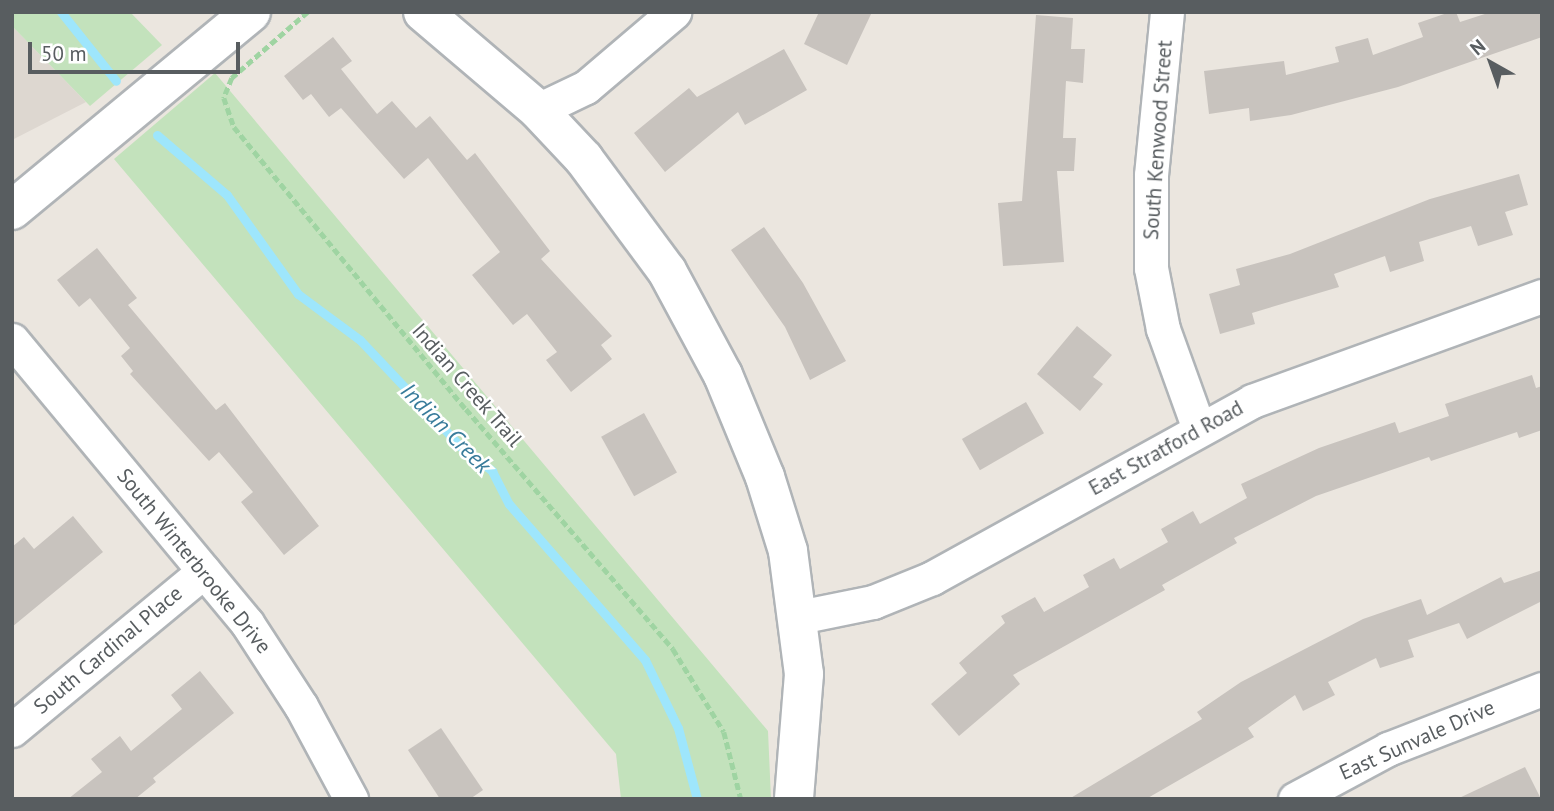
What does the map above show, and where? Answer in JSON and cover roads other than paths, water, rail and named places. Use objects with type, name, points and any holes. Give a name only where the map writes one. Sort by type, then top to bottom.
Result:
[{"type":"street","points":[[12,210],[251,12]]},
{"type":"street","points":[[423,12],[538,110],[616,200],[667,271],[723,374],[769,489],[788,551],[799,617],[804,674],[794,799]]},
{"type":"street","points":[[538,110],[586,87],[674,12]]},
{"type":"street","name":"South Kenwood Street","points":[[1167,12],[1151,175],[1152,268],[1163,329],[1199,429]]},
{"type":"street","name":"East Stratford Road","points":[[799,617],[873,602],[932,578],[1199,429],[1264,396],[1542,296]]},
{"type":"street","name":"South Winterbrooke Drive","points":[[12,340],[204,571],[276,664],[351,799]]},
{"type":"street","name":"South Cardinal Place","points":[[12,730],[204,571]]},
{"type":"street","name":"East Sunvale Drive","points":[[1295,799],[1388,749],[1542,689]]},
{"type":"waterway","name":"Indian Creek","points":[[61,12],[116,81]]},
{"type":"waterway","name":"Indian Creek","points":[[157,135],[227,195],[298,294],[360,340],[462,448],[492,471],[509,504],[645,660],[678,728],[697,799]]}]
